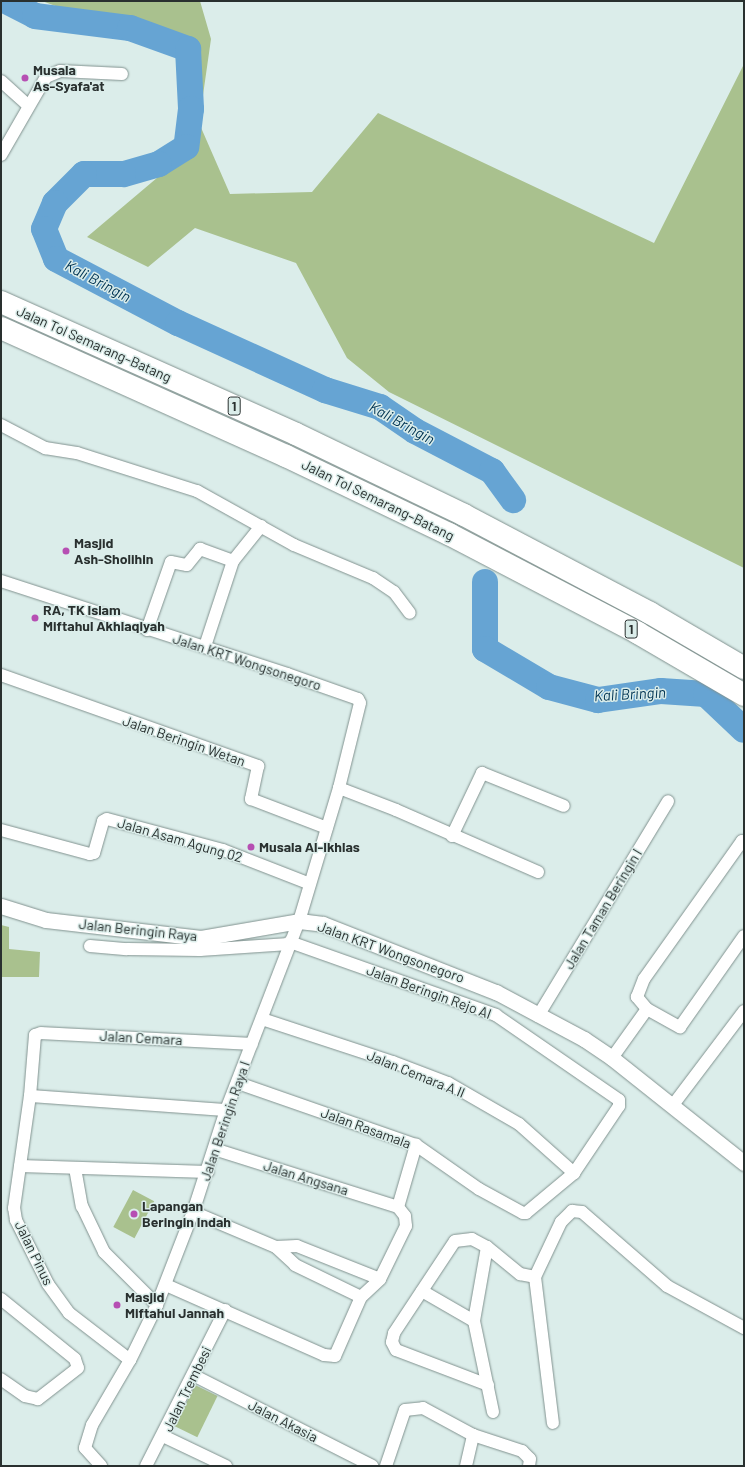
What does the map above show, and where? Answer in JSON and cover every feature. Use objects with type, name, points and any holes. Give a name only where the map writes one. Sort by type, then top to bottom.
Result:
[{"type":"highway","name":"Jalan Tol Semarang–Batang","points":[[1,302],[296,434],[526,545],[650,613],[744,668]]},
{"type":"highway","name":"Jalan Tol Semarang–Batang","points":[[1,328],[286,456],[516,567],[638,633],[744,696]]},
{"type":"street","points":[[1,155],[28,105],[46,77],[60,70],[122,74]]},
{"type":"street","points":[[1,81],[28,105]]},
{"type":"street","points":[[1,425],[45,448],[77,453],[197,491],[294,545],[373,578],[394,592],[410,613]]},
{"type":"street","points":[[205,646],[233,561],[261,526]]},
{"type":"street","points":[[147,630],[171,562],[187,565],[200,549],[233,561]]},
{"type":"street","name":"Jalan KRT Wongsonegoro","points":[[1,582],[147,630],[205,646],[358,699],[360,705],[339,788],[299,921],[323,924],[496,992],[538,1016],[584,1039],[612,1058],[673,1105],[744,1163]]},
{"type":"street","name":"Jalan Beringin Wetan","points":[[1,676],[258,766],[251,799],[327,828]]},
{"type":"street","points":[[452,836],[482,773],[564,806]]},
{"type":"street","points":[[339,788],[396,810],[452,836],[538,872]]},
{"type":"street","name":"Jalan Taman Beringin I","points":[[538,1016],[668,801]]},
{"type":"street","name":"Jalan Asam Agung 02","points":[[1,830],[90,854],[94,853],[103,821],[107,819],[223,850],[310,884]]},
{"type":"street","points":[[743,840],[644,979],[637,997],[647,1009],[680,1027],[744,936]]},
{"type":"street","name":"Jalan Beringin Raya","points":[[1,906],[46,920],[201,938],[299,921]]},
{"type":"street","name":"Jalan Beringin Raya I","points":[[101,1466],[85,1448],[102,1406],[130,1360],[166,1285],[208,1172],[226,1110],[238,1083],[299,921]]},
{"type":"street","points":[[90,946],[127,950],[200,950],[290,943]]},
{"type":"street","name":"Jalan Beringin Rejo AI","points":[[290,943],[496,1015],[619,1100],[619,1106],[574,1173]]},
{"type":"street","points":[[612,1058],[647,1009]]},
{"type":"street","points":[[673,1105],[744,1012]]},
{"type":"street","name":"Jalan Cemara A II","points":[[262,1020],[393,1062],[448,1083],[519,1124],[574,1173]]},
{"type":"street","name":"Jalan Cemara","points":[[33,1038],[35,1035],[41,1033],[252,1044]]},
{"type":"street","name":"Jalan Pinus","points":[[33,1038],[30,1096],[14,1208],[16,1220],[48,1284],[69,1313],[130,1360]]},
{"type":"street","name":"Jalan Rasamala","points":[[238,1083],[416,1145],[479,1189],[519,1212],[526,1213],[574,1173]]},
{"type":"street","points":[[30,1096],[226,1110]]},
{"type":"street","points":[[166,1285],[324,1355],[335,1356],[340,1351],[361,1297],[380,1279],[406,1226],[405,1216],[398,1207],[416,1145]]},
{"type":"street","name":"Jalan Angsana","points":[[214,1149],[398,1207]]},
{"type":"street","points":[[20,1166],[208,1172]]},
{"type":"street","points":[[75,1168],[82,1206],[104,1252],[157,1305]]},
{"type":"street","points":[[553,1423],[535,1278],[565,1215],[572,1211],[582,1212],[667,1286],[744,1328]]},
{"type":"street","points":[[193,1212],[276,1247],[295,1265],[361,1297]]},
{"type":"street","points":[[488,1385],[396,1350],[392,1342],[394,1333],[455,1241],[472,1238],[487,1247],[513,1270],[526,1277],[535,1278]]},
{"type":"street","points":[[276,1247],[297,1246],[380,1279]]},
{"type":"street","points":[[487,1247],[474,1321],[493,1412]]},
{"type":"street","points":[[422,1292],[474,1321]]},
{"type":"street","points":[[1,1299],[75,1359],[78,1368],[38,1399],[25,1396],[1,1379]]},
{"type":"street","name":"Jalan Trembesi","points":[[146,1466],[194,1376],[225,1310]]},
{"type":"street","name":"Jalan Akasia","points":[[194,1376],[372,1466]]},
{"type":"street","points":[[386,1466],[405,1410],[423,1408],[473,1435],[522,1451],[530,1462]]},
{"type":"street","points":[[466,1466],[473,1435]]},
{"type":"street","points":[[163,1436],[226,1466]]},
{"type":"green space","points":[[42,1],[200,1],[211,39],[199,123],[230,194],[312,192],[378,113],[654,243],[744,64],[744,568],[389,392],[347,358],[296,263],[195,228],[148,267],[87,237],[164,172],[182,120],[178,62],[172,48],[144,30],[72,12]]},
{"type":"green space","points":[[1,925],[9,927],[9,949],[40,952],[39,977],[1,977]]},
{"type":"green space","name":"Lapangan Beringin Indah","points":[[133,1190],[154,1201],[134,1238],[113,1227]]},
{"type":"green space","points":[[195,1385],[217,1396],[197,1437],[175,1426]]},
{"type":"waterway","name":"Kali Bringin","points":[[6,1],[35,16],[130,28],[188,49],[191,109],[186,147],[159,164],[123,174],[84,174],[55,203],[44,229],[56,259],[178,323],[325,390],[380,407],[415,431],[492,471],[513,500]]},
{"type":"waterway","name":"Kali Bringin","points":[[485,582],[485,649],[549,687],[598,700],[661,691],[706,694],[744,730]]},
{"type":"place","name":"Musala As-Syafa'at","points":[[25,78]]},
{"type":"place","name":"Masjid Ash-Sholihin","points":[[66,551]]},
{"type":"place","name":"RA, TK Islam Miftahul Akhlaqiyah","points":[[35,618]]},
{"type":"place","name":"Musala Al-Ikhlas","points":[[251,847]]},
{"type":"place","name":"Lapangan Beringin Indah","points":[[134,1214]]},
{"type":"place","name":"Masjid Miftahul Jannah","points":[[117,1305]]}]
